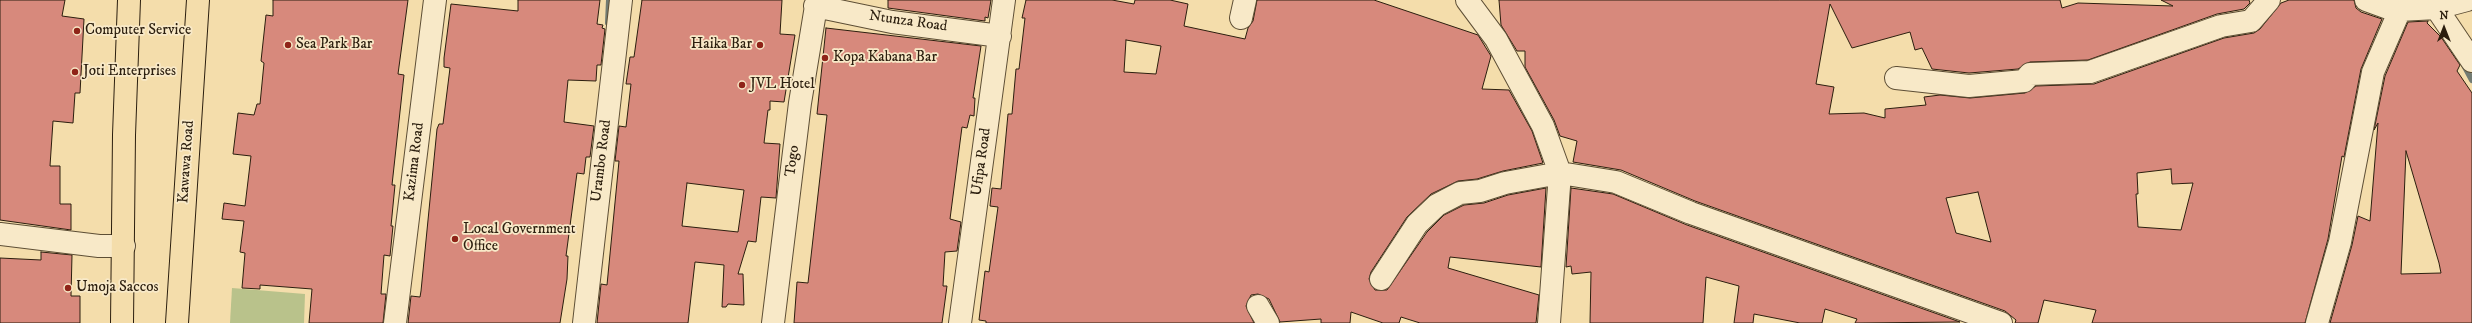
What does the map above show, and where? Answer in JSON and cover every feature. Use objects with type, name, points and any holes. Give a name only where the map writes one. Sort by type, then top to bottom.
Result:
[{"type":"main road","points":[[122,323],[124,135],[129,0]]},
{"type":"main road","name":"Kawawa Road","points":[[177,323],[198,0]]},
{"type":"street","name":"Kazima Road","points":[[395,323],[435,0]]},
{"type":"street","name":"Urambo Road","points":[[584,323],[621,0]]},
{"type":"street","name":"Ufipa Road","points":[[960,323],[1004,0]]},
{"type":"street","points":[[1467,0],[1496,39],[1543,126],[1560,173],[1549,323]]},
{"type":"street","points":[[1896,78],[1970,86],[2024,81],[2030,74],[2090,72],[2221,26],[2251,21],[2269,0]]},
{"type":"street","points":[[2366,0],[2399,12]]},
{"type":"street","points":[[2317,323],[2340,242],[2373,72],[2399,10],[2467,0]]},
{"type":"street","name":"Ntunza Road","points":[[816,3],[892,22],[1000,36]]},
{"type":"street","name":"Togo","points":[[773,323],[800,103],[816,3]]},
{"type":"street","points":[[2434,4],[2472,61]]},
{"type":"street","points":[[1381,279],[1417,224],[1437,205],[1460,193],[1480,191],[1505,183],[1560,173],[1616,182],[1691,213],[2001,323]]},
{"type":"street","points":[[0,234],[99,246],[124,246]]},
{"type":"green space","points":[[232,288],[305,294],[304,323],[230,323]]},
{"type":"building","points":[[0,0],[65,0],[62,16],[84,19],[80,93],[75,93],[73,123],[53,121],[50,166],[60,166],[60,204],[71,204],[71,230],[0,220]]},
{"type":"building","points":[[273,0],[408,0],[398,74],[404,75],[392,185],[395,185],[390,256],[384,255],[381,294],[386,294],[383,323],[309,323],[312,289],[260,285],[260,289],[242,288],[245,253],[240,252],[244,221],[222,219],[224,203],[245,206],[251,156],[233,154],[238,113],[254,115],[257,104],[260,104],[264,63],[261,61],[266,15],[273,16]]},
{"type":"building","points":[[518,0],[600,0],[597,24],[603,25],[602,28],[605,29],[601,65],[597,65],[596,81],[568,80],[564,122],[594,126],[590,157],[586,157],[584,174],[577,173],[566,256],[568,256],[567,279],[560,323],[408,323],[411,296],[420,297],[421,291],[437,129],[439,124],[443,124],[450,68],[444,67],[444,58],[451,4],[518,11]]},
{"type":"building","points":[[642,0],[782,0],[780,34],[795,35],[784,102],[770,101],[770,110],[768,110],[764,143],[780,144],[776,198],[761,197],[756,242],[748,241],[738,274],[743,274],[744,305],[728,304],[726,307],[722,307],[724,265],[695,262],[688,323],[597,323],[601,284],[607,285],[619,161],[615,161],[619,126],[626,127],[631,84],[626,84],[630,57],[634,57]],"holes":[[[687,183],[744,190],[738,232],[682,226]]]},
{"type":"building","points":[[888,0],[991,0],[988,18],[985,17],[985,21],[888,8]]},
{"type":"building","points":[[1026,0],[1112,0],[1134,4],[1135,0],[1170,0],[1188,4],[1184,26],[1245,39],[1248,28],[1253,21],[1257,0],[1374,0],[1478,35],[1491,56],[1482,89],[1509,90],[1532,131],[1543,163],[1503,171],[1477,179],[1458,181],[1431,194],[1407,217],[1371,272],[1369,279],[1375,290],[1387,290],[1427,232],[1444,215],[1464,205],[1484,203],[1508,195],[1546,188],[1541,267],[1450,257],[1448,268],[1539,295],[1536,323],[1420,323],[1401,317],[1399,323],[1383,323],[1351,312],[1350,323],[1321,323],[1321,319],[1280,322],[1269,299],[1258,294],[1251,295],[1246,306],[1254,323],[986,323],[986,321],[979,320],[985,271],[989,272],[998,207],[990,206],[992,188],[1001,189],[1008,114],[1012,114],[1016,69],[1019,69],[1025,18],[1022,18]],"holes":[[[1126,40],[1161,46],[1156,74],[1124,72]]]},
{"type":"building","points":[[1499,0],[2060,0],[2062,8],[2078,3],[2173,6],[2161,0],[2249,0],[2250,3],[2244,9],[2217,14],[2088,60],[2030,62],[2018,69],[1969,73],[1932,69],[1922,48],[1915,50],[1910,32],[1852,48],[1830,4],[1816,84],[1834,87],[1829,114],[1864,113],[1885,118],[1885,109],[1926,105],[1924,97],[1940,95],[1970,98],[2025,93],[2036,86],[2094,84],[2224,38],[2254,33],[2260,29],[2281,3],[2289,0],[2354,0],[2356,8],[2361,12],[2382,19],[2361,69],[2344,157],[2342,156],[2328,239],[2305,323],[2092,323],[2096,310],[2044,300],[2038,323],[2015,323],[2016,320],[2005,311],[1695,201],[1621,170],[1573,162],[1577,141],[1560,136],[1554,120],[1525,67],[1525,51],[1517,51],[1501,25]],"holes":[[[2171,169],[2172,184],[2193,183],[2181,230],[2138,227],[2136,194],[2138,194],[2137,173]],[[1978,192],[1991,242],[1956,233],[1946,198]]]},
{"type":"building","points":[[2428,21],[2427,23],[2441,37],[2460,65],[2457,71],[2472,93],[2472,323],[2330,323],[2352,245],[2358,216],[2370,221],[2378,123],[2374,130],[2385,76],[2408,22]],"holes":[[[2406,151],[2441,273],[2401,274]]]},
{"type":"building","points":[[826,28],[981,46],[973,98],[975,98],[974,116],[970,115],[967,128],[962,127],[950,219],[961,222],[957,251],[945,252],[943,286],[947,286],[942,323],[794,323],[797,282],[808,283],[827,115],[817,114]]},
{"type":"building","points":[[1571,188],[1613,194],[1687,225],[1960,322],[1855,323],[1857,319],[1825,309],[1822,323],[1800,323],[1754,314],[1753,323],[1734,323],[1739,286],[1706,277],[1703,323],[1590,323],[1591,272],[1572,274],[1571,266],[1566,267]]},
{"type":"building","points":[[41,252],[72,255],[71,296],[80,296],[80,323],[0,323],[0,258],[41,260]]},
{"type":"waterway","points":[[608,23],[609,0]]},
{"type":"waterway","points":[[2464,65],[2472,80]]},
{"type":"place","name":"Computer Service","points":[[77,31]]},
{"type":"place","name":"Sea Park Bar","points":[[288,45]]},
{"type":"place","name":"Haika Bar","points":[[760,45]]},
{"type":"place","name":"Kopa Kabana Bar","points":[[825,58]]},
{"type":"place","name":"Joti Enterprises","points":[[75,72]]},
{"type":"place","name":"JVL Hotel","points":[[742,85]]},
{"type":"place","name":"Local Government Office","points":[[455,239]]},
{"type":"place","name":"Umoja Saccos","points":[[68,288]]}]
